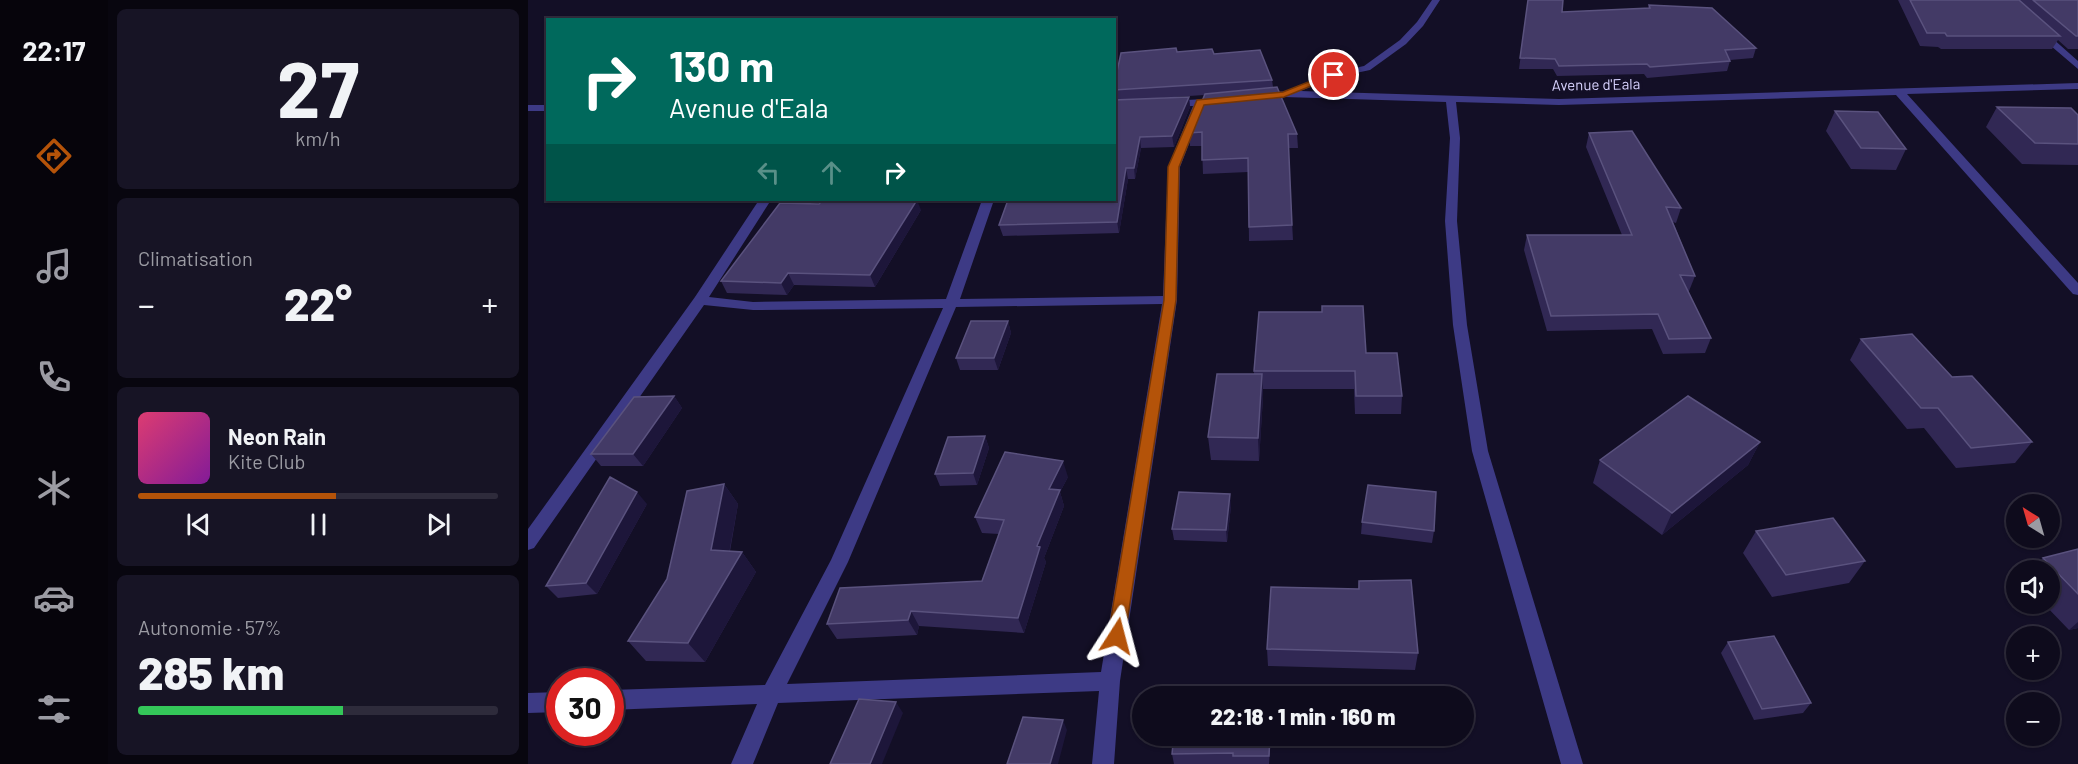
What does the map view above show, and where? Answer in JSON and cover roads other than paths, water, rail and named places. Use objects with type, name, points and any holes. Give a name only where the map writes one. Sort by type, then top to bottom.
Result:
[{"type":"street","points":[[1284,94],[1334,75],[1367,68],[1404,42],[1420,24],[1436,0]]},
{"type":"street","points":[[2028,22],[2078,66]]},
{"type":"street","name":"Avenue d'Eala","points":[[1253,98],[1284,94],[1559,102],[2078,86]]},
{"type":"street","points":[[1899,92],[2078,291]]},
{"type":"street","points":[[1157,104],[1232,99]]},
{"type":"street","points":[[1451,99],[1455,138],[1451,221],[1460,325],[1480,451],[1572,764]]},
{"type":"street","points":[[1103,764],[1110,681],[1170,300],[1173,167],[1200,102]]},
{"type":"street","points":[[528,108],[546,108]]},
{"type":"street","points":[[528,543],[700,300],[764,201]]},
{"type":"street","points":[[742,764],[772,692],[839,562],[951,304],[988,201]]},
{"type":"street","points":[[700,300],[753,306],[1170,300]]},
{"type":"street","points":[[624,699],[1110,681]]},
{"type":"street","points":[[528,703],[546,702]]}]
